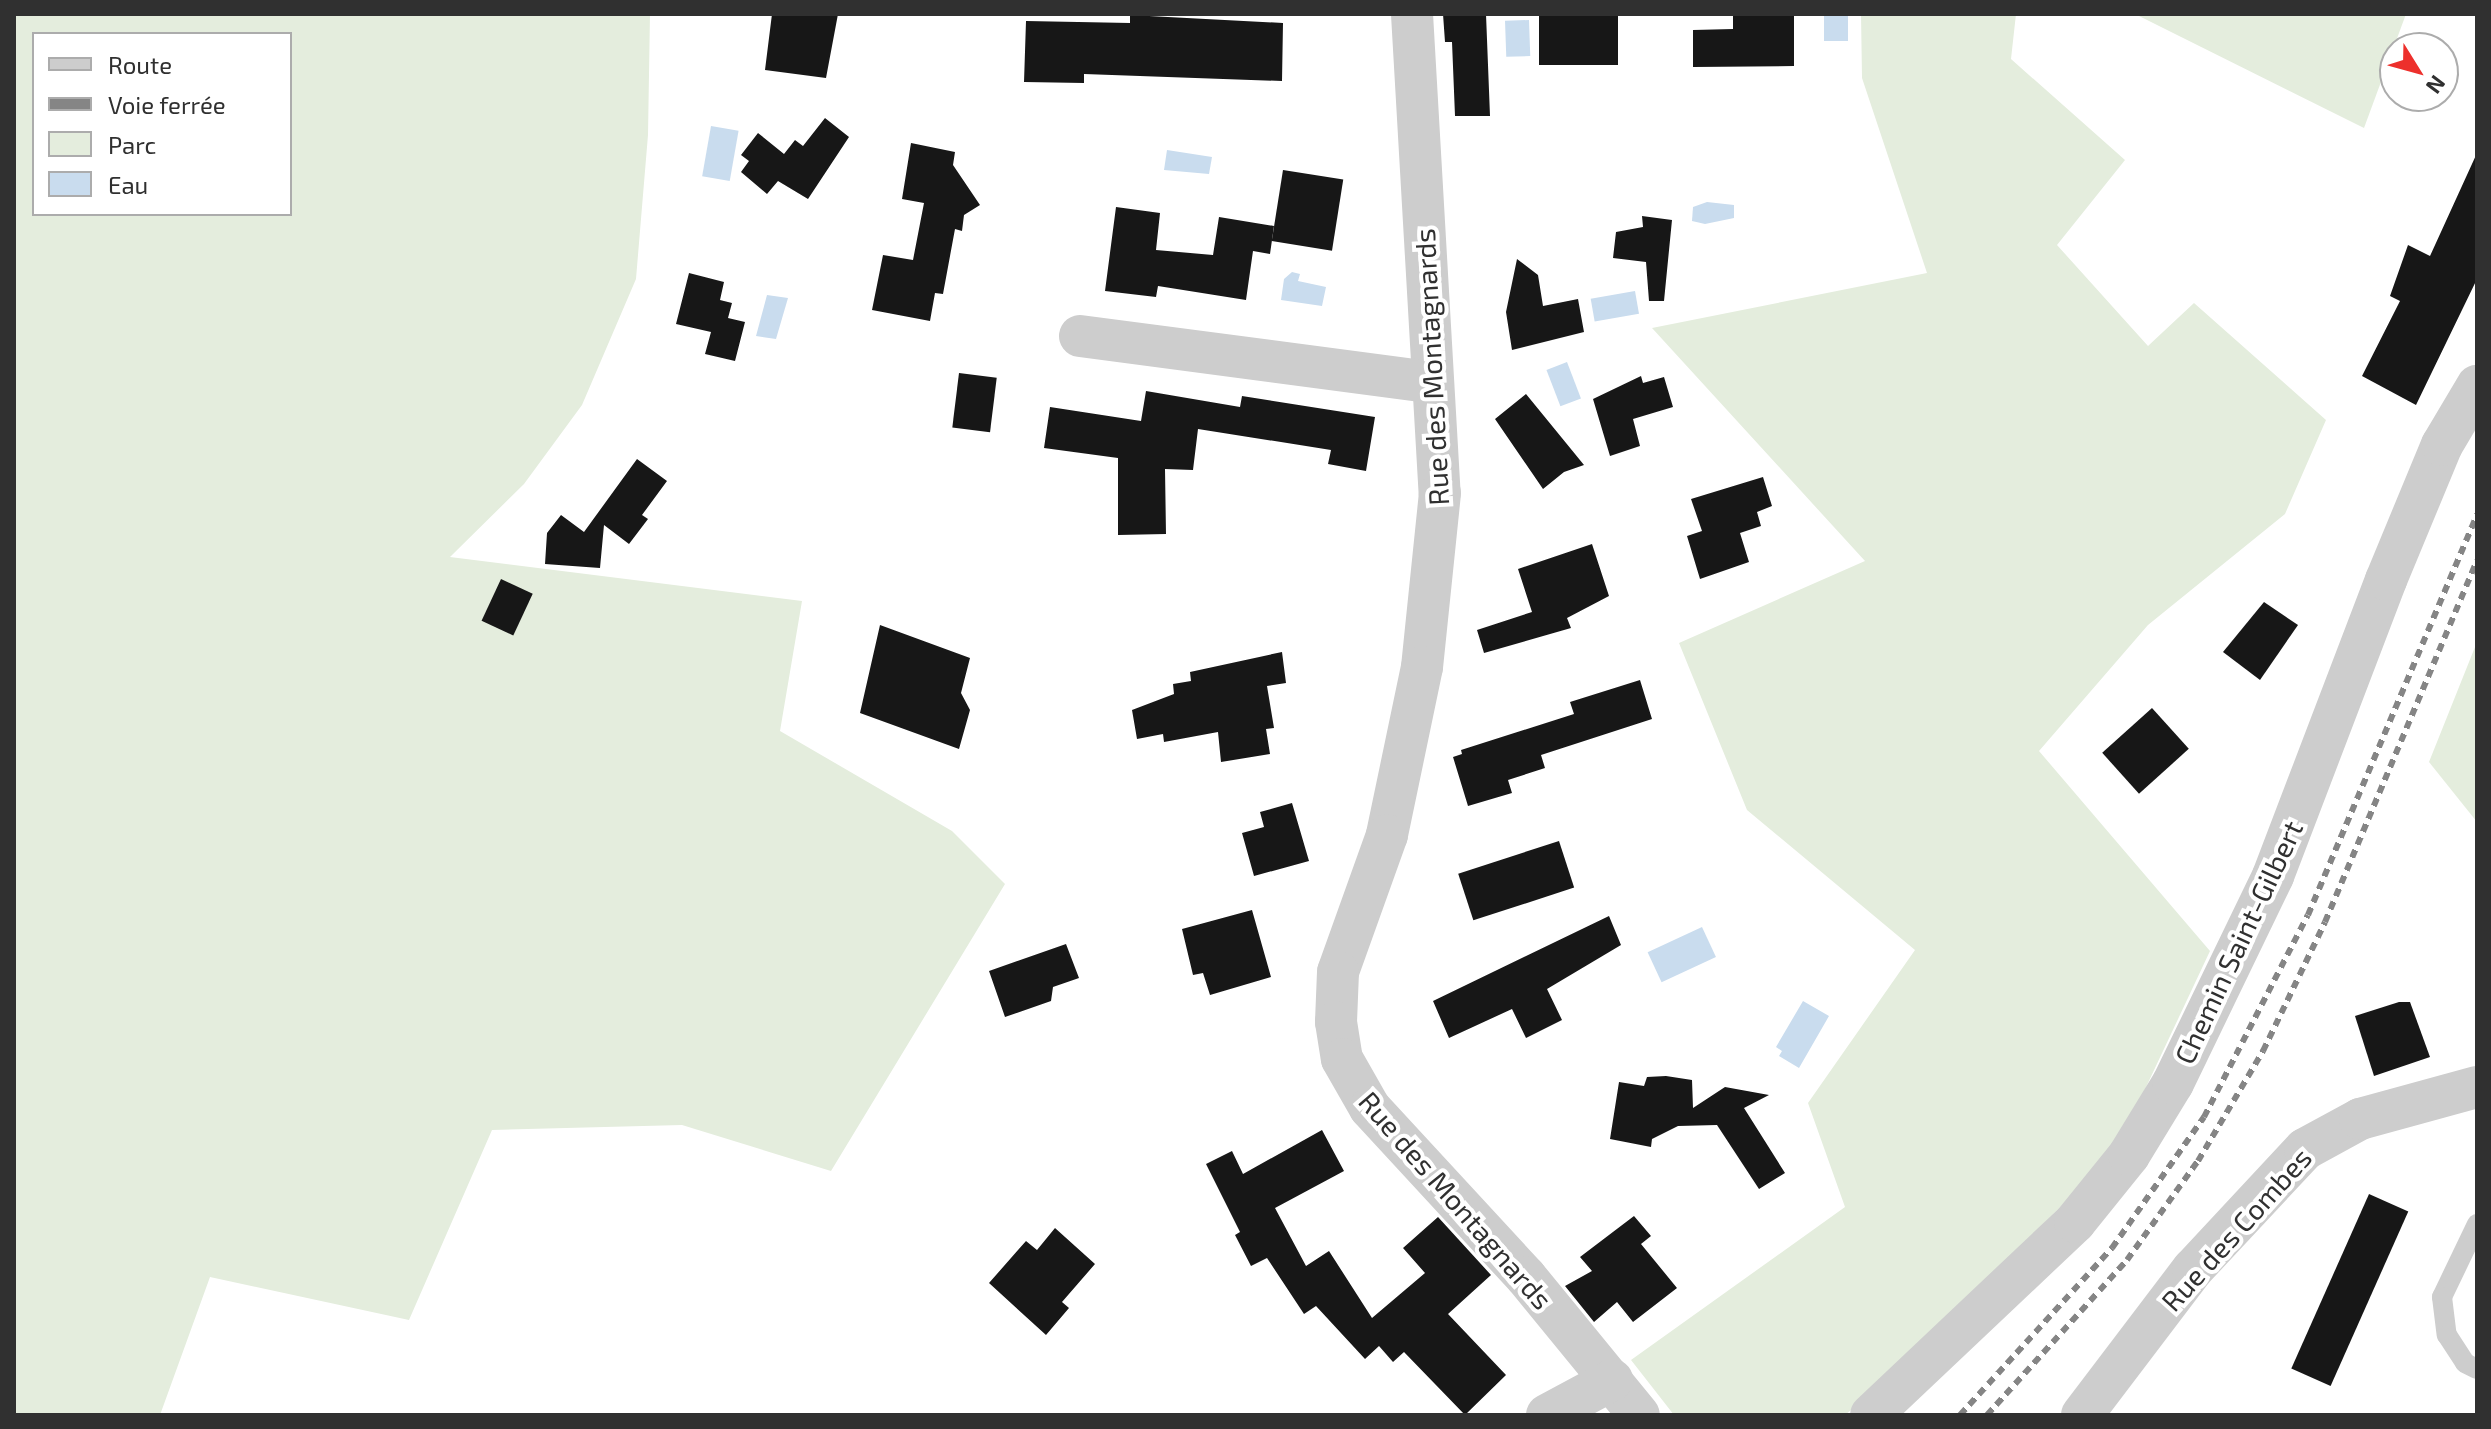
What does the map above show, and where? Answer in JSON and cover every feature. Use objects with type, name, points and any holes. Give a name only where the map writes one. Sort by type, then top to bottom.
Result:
[{"type":"street","name":"Rue des Montagnards","points":[[1412,14],[1419,64],[1430,382],[1440,493],[1422,667],[1387,835],[1338,972],[1338,1035],[1342,1059],[1370,1108],[1526,1277],[1639,1415]]},
{"type":"street","points":[[1080,336],[1430,382]]},
{"type":"street","name":"Chemin Saint-Gilbert","points":[[1871,1415],[2075,1222],[2129,1155],[2173,1083],[2273,876],[2442,445],[2477,386]]},
{"type":"street","name":"Rue des Combes","points":[[2082,1415],[2193,1269],[2305,1149],[2360,1119],[2477,1087]]},
{"type":"street","points":[[1547,1415],[1612,1380]]},
{"type":"lane","points":[[2477,1224],[2442,1297],[2447,1335],[2465,1363],[2477,1369]]},
{"type":"green space","points":[[14,14],[650,14],[648,135],[636,279],[582,405],[524,484],[450,557],[802,601],[780,731],[952,831],[1005,884],[831,1171],[682,1125],[492,1130],[409,1320],[210,1277],[160,1415],[14,1415]]},
{"type":"green space","points":[[1861,14],[2016,14],[2011,59],[2125,160],[2057,245],[2148,346],[2194,303],[2326,420],[2285,514],[2148,625],[2039,751],[2210,951],[2116,1151],[1895,1373],[1845,1415],[1674,1415],[1631,1360],[1845,1207],[1808,1103],[1915,950],[1747,810],[1679,643],[1865,561],[1652,328],[1927,273],[1862,78]]},
{"type":"green space","points":[[2135,14],[2406,14],[2399,32],[2379,32],[2379,87],[2364,128]]},
{"type":"green space","points":[[2477,642],[2477,822],[2429,762]]},
{"type":"water","points":[[1824,14],[1848,14],[1848,41],[1824,41]]},
{"type":"water","points":[[1529,20],[1530,56],[1506,57],[1505,21]]},
{"type":"water","points":[[711,126],[739,131],[730,181],[702,176]]},
{"type":"water","points":[[1167,150],[1212,157],[1209,174],[1164,170]]},
{"type":"water","points":[[1707,202],[1734,205],[1734,218],[1705,224],[1692,221],[1693,207]]},
{"type":"water","points":[[1292,272],[1300,274],[1298,281],[1326,287],[1322,306],[1281,300],[1284,279]]},
{"type":"water","points":[[1635,291],[1639,314],[1595,321],[1591,299]]},
{"type":"water","points":[[767,295],[788,298],[776,339],[756,336]]},
{"type":"water","points":[[1567,362],[1581,398],[1560,406],[1546,370]]},
{"type":"water","points":[[1702,927],[1716,957],[1662,982],[1648,952]]},
{"type":"water","points":[[1803,1001],[1829,1016],[1799,1068],[1779,1056],[1782,1051],[1776,1047]]},
{"type":"building","points":[[772,14],[838,14],[826,78],[765,70]]},
{"type":"building","points":[[1443,14],[1486,14],[1490,116],[1455,116],[1452,42],[1445,42]]},
{"type":"building","points":[[1539,14],[1618,14],[1618,65],[1539,65]]},
{"type":"building","points":[[1733,14],[1794,14],[1794,66],[1693,67],[1693,30],[1733,29]]},
{"type":"building","points":[[1130,15],[1283,23],[1282,81],[1084,74],[1084,83],[1024,82],[1026,21],[1130,23]]},
{"type":"building","points":[[825,118],[849,137],[808,199],[778,181],[767,194],[741,172],[749,161],[741,155],[758,133],[784,154],[795,140],[803,146]]},
{"type":"building","points":[[911,143],[955,152],[953,165],[980,205],[964,215],[962,231],[955,229],[943,294],[935,293],[930,321],[872,310],[883,255],[913,260],[924,203],[902,199]]},
{"type":"building","points":[[2477,153],[2477,279],[2416,405],[2362,376],[2400,301],[2390,296],[2408,245],[2430,256]]},
{"type":"building","points":[[1283,170],[1343,180],[1332,251],[1272,241]]},
{"type":"building","points":[[1116,207],[1160,213],[1156,250],[1213,255],[1219,217],[1274,226],[1270,254],[1253,251],[1246,300],[1158,286],[1156,297],[1105,291]]},
{"type":"building","points":[[1642,216],[1672,220],[1664,301],[1649,301],[1646,262],[1613,258],[1616,232],[1643,227]]},
{"type":"building","points":[[1517,259],[1538,275],[1543,306],[1578,299],[1584,332],[1512,350],[1506,312]]},
{"type":"building","points":[[689,273],[724,282],[720,300],[732,303],[728,318],[745,322],[735,361],[705,354],[711,332],[676,324]]},
{"type":"building","points":[[959,373],[997,378],[990,432],[952,428]]},
{"type":"building","points":[[1641,376],[1643,383],[1664,377],[1673,407],[1633,419],[1640,446],[1610,456],[1593,399]]},
{"type":"building","points":[[1146,391],[1240,407],[1242,396],[1375,417],[1366,471],[1328,464],[1331,450],[1198,429],[1193,470],[1165,469],[1166,534],[1118,535],[1118,458],[1044,448],[1050,407],[1141,421]]},
{"type":"building","points":[[1526,394],[1584,465],[1564,472],[1543,489],[1495,419]]},
{"type":"building","points":[[637,459],[667,481],[642,515],[648,519],[629,544],[604,525],[600,568],[545,564],[547,533],[561,515],[584,532]]},
{"type":"building","points":[[1763,477],[1772,506],[1757,512],[1761,526],[1740,533],[1749,562],[1700,579],[1687,536],[1702,531],[1691,499]]},
{"type":"building","points":[[1592,544],[1609,596],[1567,618],[1571,628],[1484,653],[1477,630],[1532,612],[1518,569]]},
{"type":"building","points":[[501,579],[533,594],[513,635],[482,621]]},
{"type":"building","points":[[2264,602],[2298,625],[2260,680],[2223,652]]},
{"type":"building","points":[[880,625],[970,658],[961,693],[970,710],[959,749],[860,713]]},
{"type":"building","points":[[1282,652],[1286,683],[1267,686],[1274,728],[1266,729],[1270,754],[1221,762],[1218,732],[1164,742],[1163,734],[1137,739],[1132,710],[1174,694],[1173,684],[1191,681],[1190,672]]},
{"type":"building","points":[[1640,680],[1652,719],[1541,755],[1545,768],[1508,780],[1512,793],[1468,806],[1453,757],[1462,754],[1461,750],[1574,714],[1570,702]]},
{"type":"building","points":[[2152,708],[2189,749],[2139,794],[2102,753]]},
{"type":"building","points":[[1292,803],[1309,861],[1254,876],[1242,833],[1264,827],[1260,812]]},
{"type":"building","points":[[1559,841],[1574,888],[1473,920],[1458,874]]},
{"type":"building","points":[[1252,910],[1271,977],[1210,995],[1203,973],[1193,975],[1182,929]]},
{"type":"building","points":[[1609,916],[1621,945],[1547,989],[1562,1020],[1526,1038],[1512,1009],[1449,1038],[1433,1001]]},
{"type":"building","points":[[1066,944],[1079,978],[1053,987],[1051,1001],[1005,1017],[989,971]]},
{"type":"building","points":[[2399,1002],[2410,1002],[2430,1057],[2374,1076],[2355,1016]]},
{"type":"building","points":[[1647,1077],[1692,1080],[1693,1108],[1725,1087],[1769,1095],[1744,1108],[1785,1173],[1759,1189],[1717,1125],[1678,1126],[1652,1139],[1651,1147],[1610,1139],[1619,1082],[1644,1086]]},
{"type":"building","points":[[1322,1130],[1344,1171],[1275,1208],[1306,1266],[1329,1251],[1372,1318],[1425,1273],[1403,1248],[1438,1217],[1491,1275],[1448,1314],[1506,1375],[1465,1415],[1404,1352],[1393,1362],[1379,1346],[1365,1359],[1316,1306],[1304,1314],[1267,1258],[1251,1266],[1235,1235],[1240,1232],[1206,1164],[1232,1151],[1243,1174]]},
{"type":"building","points":[[2369,1194],[2408,1211],[2331,1386],[2291,1368]]},
{"type":"building","points":[[1634,1216],[1651,1236],[1641,1244],[1677,1288],[1633,1322],[1617,1302],[1594,1322],[1565,1286],[1592,1271],[1580,1257]]},
{"type":"building","points":[[1055,1228],[1095,1264],[1062,1302],[1069,1308],[1046,1335],[989,1283],[1026,1241],[1037,1250]]},
{"type":"railway","points":[[1960,1415],[2112,1248],[2204,1117],[2308,915],[2477,514]]},
{"type":"railway","points":[[1987,1415],[2127,1260],[2198,1161],[2263,1051],[2325,922],[2477,561]]}]
